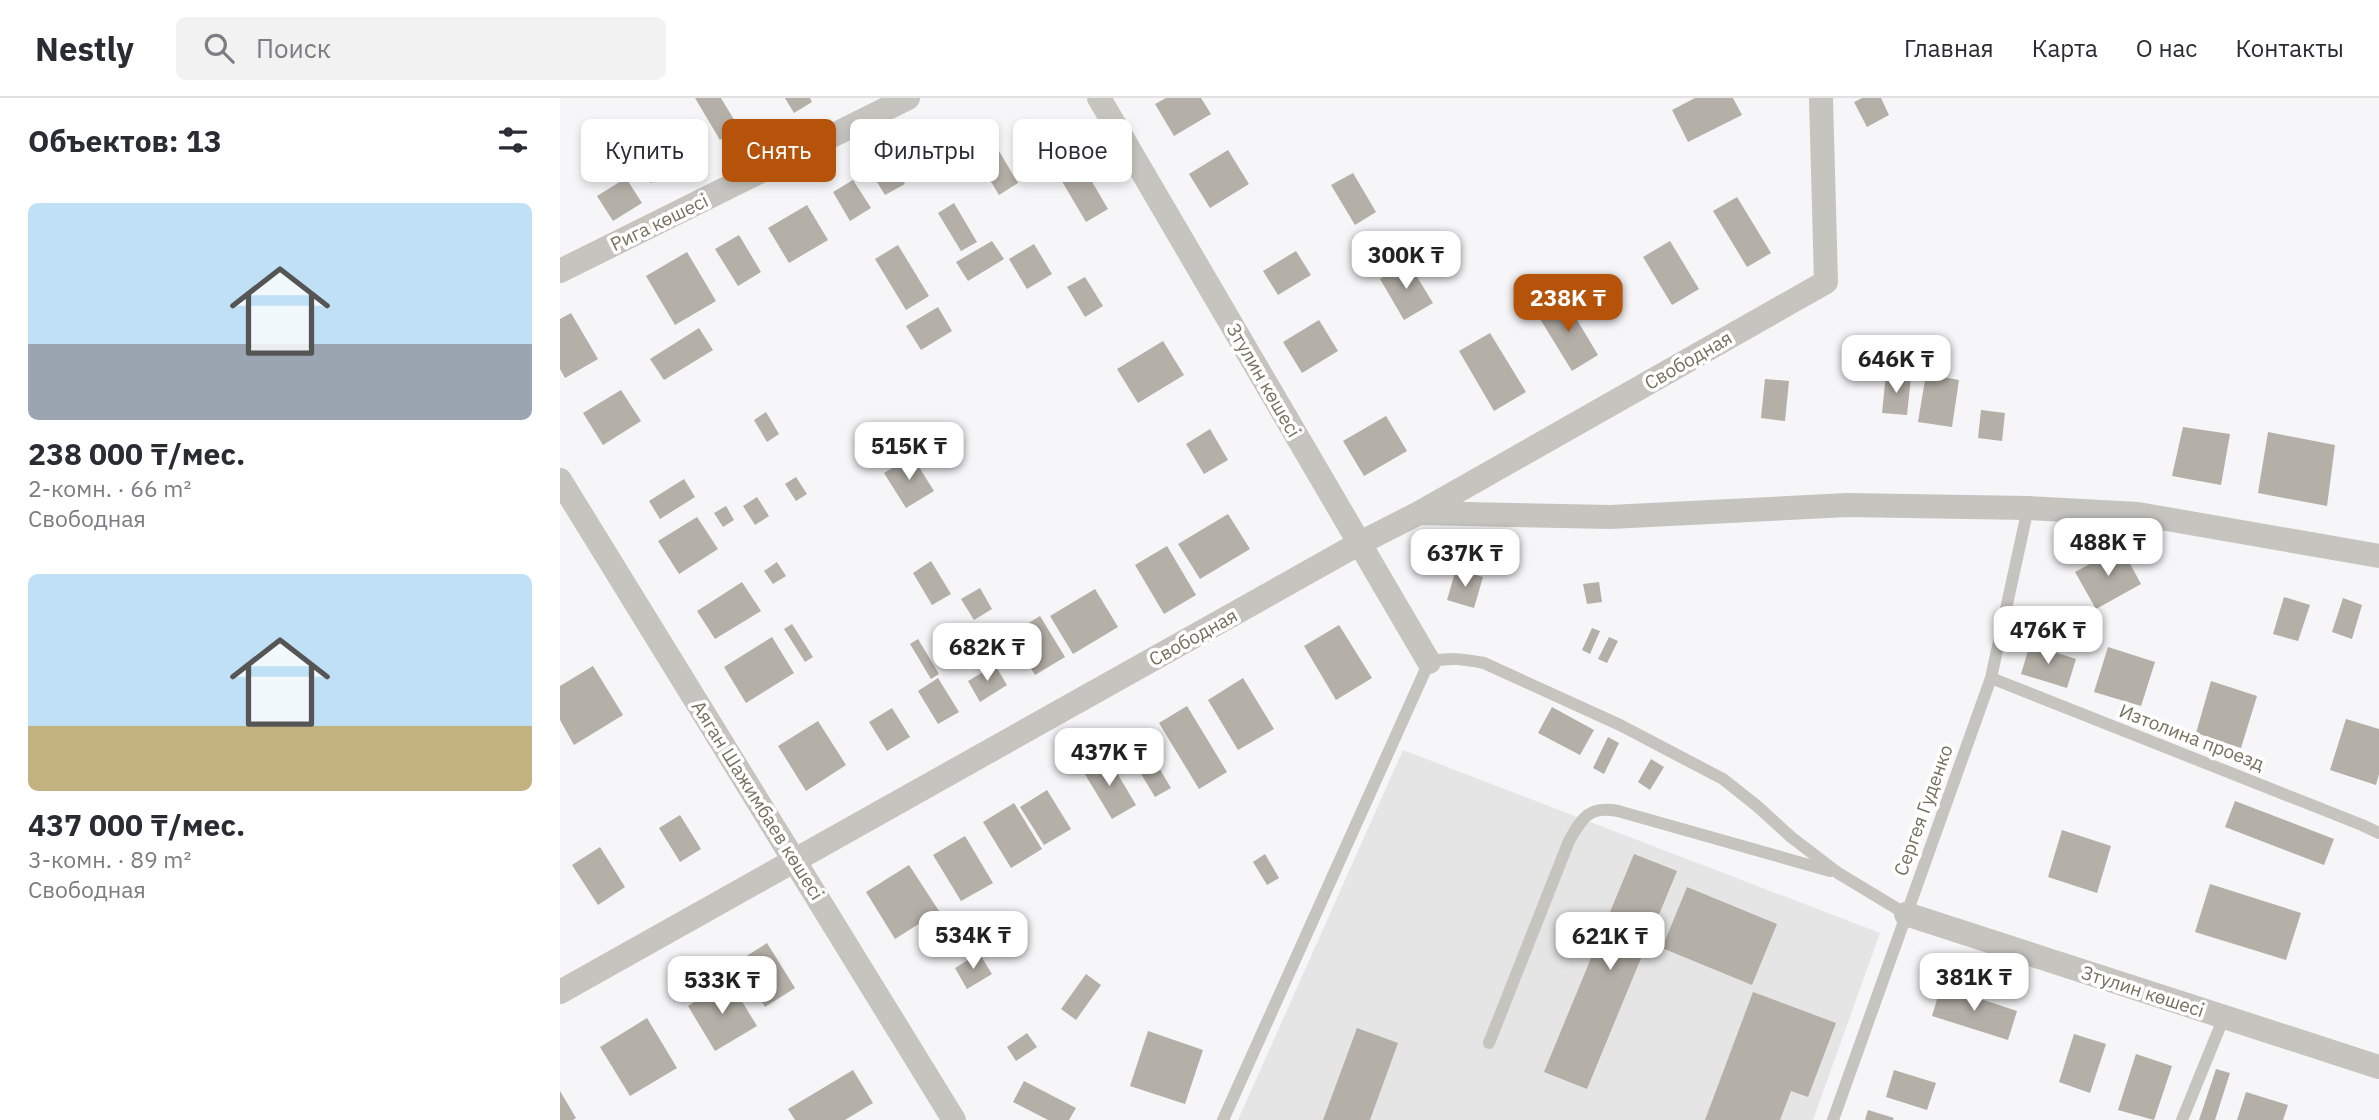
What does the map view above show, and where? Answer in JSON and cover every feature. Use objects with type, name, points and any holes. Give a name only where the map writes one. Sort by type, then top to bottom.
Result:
[{"type":"street","name":"Рига көшесі","points":[[560,271],[908,98]]},
{"type":"street","name":"Зтулин көшесі","points":[[1099,98],[1429,662]]},
{"type":"street","name":"Свободная","points":[[560,992],[1360,543],[1419,513],[1826,282],[1821,98]]},
{"type":"street","name":"Аяган Шажимбаев көшесі","points":[[560,480],[954,1120]]},
{"type":"street","points":[[1419,513],[1610,517],[1847,505],[2028,508],[2137,514],[2379,556]]},
{"type":"street","name":"Зтулин көшесі","points":[[1906,914],[2379,1067]]},
{"type":"lane","name":"Сергея Гуденко","points":[[1833,1120],[1991,678],[2028,508]]},
{"type":"lane","points":[[1223,1120],[1429,662],[1460,658],[1484,663],[1620,725],[1723,779],[1838,873],[1906,914]]},
{"type":"lane","name":"Изтолина проезд","points":[[1991,678],[2379,833]]},
{"type":"lane","points":[[1489,1043],[1569,841],[1577,826],[1595,810],[1604,808],[1618,811],[1838,873]]},
{"type":"lane","points":[[2182,1120],[2224,1017]]},
{"type":"shaded area","points":[[1403,750],[1880,933],[1813,1120],[1238,1120]]},
{"type":"building","points":[[695,98],[721,98],[734,119],[722,119],[720,140]]},
{"type":"building","points":[[785,98],[810,98],[812,102],[794,113]]},
{"type":"building","points":[[1166,98],[1201,98],[1211,114],[1174,136],[1155,104]]},
{"type":"building","points":[[1695,98],[1733,98],[1742,115],[1688,142],[1672,110]]},
{"type":"building","points":[[1862,98],[1881,98],[1889,115],[1867,127],[1854,102]]},
{"type":"building","points":[[1228,150],[1249,184],[1210,208],[1189,174]]},
{"type":"building","points":[[999,151],[1013,175],[1013,182],[1018,183],[999,195],[991,182],[999,182]]},
{"type":"building","points":[[1353,173],[1376,212],[1355,225],[1331,185]]},
{"type":"building","points":[[620,182],[629,182],[642,203],[613,221],[597,196]]},
{"type":"building","points":[[854,182],[871,208],[850,221],[833,192]]},
{"type":"building","points":[[877,182],[904,182],[905,184],[885,195]]},
{"type":"building","points":[[1062,182],[1092,182],[1108,209],[1086,222]]},
{"type":"building","points":[[1737,197],[1771,253],[1747,267],[1713,211]]},
{"type":"building","points":[[954,203],[977,242],[961,251],[938,213]]},
{"type":"building","points":[[807,205],[828,240],[789,263],[768,228]]},
{"type":"building","points":[[739,235],[761,272],[738,286],[715,249]]},
{"type":"building","points":[[992,241],[1004,259],[968,281],[956,262]]},
{"type":"building","points":[[1670,241],[1699,289],[1672,305],[1643,257]]},
{"type":"building","points":[[1034,244],[1052,274],[1027,289],[1009,259]]},
{"type":"building","points":[[898,245],[929,296],[906,310],[875,259]]},
{"type":"building","points":[[1296,251],[1311,275],[1278,295],[1263,271]]},
{"type":"building","points":[[687,252],[716,301],[675,325],[646,276]]},
{"type":"building","points":[[1408,262],[1433,303],[1404,320],[1380,279]]},
{"type":"building","points":[[1085,277],[1103,306],[1085,317],[1067,287]]},
{"type":"building","points":[[1564,298],[1598,355],[1572,371],[1537,314]]},
{"type":"building","points":[[938,307],[952,331],[921,350],[906,326]]},
{"type":"building","points":[[571,313],[598,359],[565,378],[560,369],[560,319]]},
{"type":"building","points":[[1319,320],[1338,351],[1302,373],[1283,342]]},
{"type":"building","points":[[699,328],[713,350],[664,380],[650,359]]},
{"type":"building","points":[[1490,333],[1526,392],[1494,411],[1459,351]]},
{"type":"building","points":[[1163,341],[1184,375],[1138,403],[1117,369]]},
{"type":"building","points":[[1886,374],[1911,377],[1907,415],[1882,413]]},
{"type":"building","points":[[1926,374],[1959,380],[1952,427],[1918,422]]},
{"type":"building","points":[[1765,379],[1789,381],[1785,421],[1761,418]]},
{"type":"building","points":[[621,390],[641,421],[603,445],[583,413]]},
{"type":"building","points":[[1981,410],[2005,413],[2002,441],[1978,438]]},
{"type":"building","points":[[766,412],[779,434],[767,442],[754,420]]},
{"type":"building","points":[[1386,416],[1407,451],[1364,476],[1343,441]]},
{"type":"building","points":[[2183,427],[2230,434],[2221,485],[2172,476]]},
{"type":"building","points":[[1210,429],[1228,460],[1204,474],[1186,444]]},
{"type":"building","points":[[2268,432],[2335,445],[2327,506],[2258,493]]},
{"type":"building","points":[[912,456],[934,491],[906,508],[884,473]]},
{"type":"building","points":[[796,477],[807,494],[796,501],[785,484]]},
{"type":"building","points":[[684,479],[695,497],[660,519],[649,501]]},
{"type":"building","points":[[757,497],[769,516],[755,525],[743,506]]},
{"type":"building","points":[[726,506],[734,520],[723,527],[714,513]]},
{"type":"building","points":[[1228,514],[1250,549],[1200,579],[1178,544]]},
{"type":"building","points":[[697,517],[718,549],[679,574],[658,541]]},
{"type":"building","points":[[1167,546],[1196,595],[1164,614],[1135,565]]},
{"type":"building","points":[[2121,547],[2141,584],[2096,609],[2075,572]]},
{"type":"building","points":[[931,561],[951,594],[932,605],[913,573]]},
{"type":"building","points":[[777,562],[786,576],[773,584],[764,571]]},
{"type":"building","points":[[1456,569],[1483,577],[1474,608],[1447,600]]},
{"type":"building","points":[[742,582],[761,611],[715,639],[697,611]]},
{"type":"building","points":[[1599,582],[1602,602],[1587,604],[1583,584]]},
{"type":"building","points":[[980,588],[992,609],[974,620],[961,599]]},
{"type":"building","points":[[1095,589],[1118,627],[1073,654],[1050,616]]},
{"type":"building","points":[[2284,597],[2310,605],[2298,641],[2273,634]]},
{"type":"building","points":[[2343,598],[2362,605],[2352,639],[2332,632]]},
{"type":"building","points":[[1040,616],[1065,657],[1035,675],[1010,634]]},
{"type":"building","points":[[792,624],[813,657],[805,662],[784,629]]},
{"type":"building","points":[[1339,625],[1372,678],[1336,700],[1304,646]]},
{"type":"building","points":[[1592,628],[1600,631],[1590,654],[1582,650]]},
{"type":"building","points":[[772,637],[794,673],[746,703],[724,667]]},
{"type":"building","points":[[1609,637],[1618,641],[1607,663],[1598,659]]},
{"type":"building","points":[[918,639],[939,674],[931,679],[910,644]]},
{"type":"building","points":[[2030,644],[2076,659],[2067,688],[2021,674]]},
{"type":"building","points":[[2108,647],[2155,662],[2141,706],[2094,692]]},
{"type":"building","points":[[995,665],[1007,685],[980,702],[968,681]]},
{"type":"building","points":[[593,666],[623,715],[574,745],[560,720],[560,686]]},
{"type":"building","points":[[938,678],[959,712],[938,724],[918,691]]},
{"type":"building","points":[[1243,678],[1274,729],[1238,750],[1208,700]]},
{"type":"building","points":[[2211,681],[2257,696],[2241,748],[2196,733]]},
{"type":"building","points":[[1187,706],[1227,772],[1199,789],[1159,723]]},
{"type":"building","points":[[1552,707],[1594,730],[1580,755],[1538,733]]},
{"type":"building","points":[[892,708],[910,737],[887,751],[869,722]]},
{"type":"building","points":[[2346,719],[2379,729],[2379,774],[2376,785],[2330,770]]},
{"type":"building","points":[[818,721],[846,765],[806,791],[778,746]]},
{"type":"building","points":[[1139,734],[1171,788],[1155,797],[1123,744]]},
{"type":"building","points":[[1608,737],[1619,743],[1604,774],[1593,768]]},
{"type":"building","points":[[1107,756],[1136,805],[1112,819],[1083,771]]},
{"type":"building","points":[[1651,759],[1664,767],[1650,790],[1638,782]]},
{"type":"building","points":[[1047,790],[1071,829],[1044,845],[1020,807]]},
{"type":"building","points":[[2235,801],[2334,839],[2324,865],[2225,827]]},
{"type":"building","points":[[1014,803],[1042,849],[1011,868],[983,822]]},
{"type":"building","points":[[680,815],[701,849],[680,862],[659,828]]},
{"type":"building","points":[[2062,830],[2111,846],[2097,893],[2048,877]]},
{"type":"building","points":[[965,836],[993,883],[961,901],[933,855]]},
{"type":"building","points":[[600,847],[625,887],[598,905],[572,865]]},
{"type":"building","points":[[1265,854],[1279,878],[1267,885],[1253,862]]},
{"type":"building","points":[[1634,854],[1677,871],[1587,1089],[1544,1072]]},
{"type":"building","points":[[909,865],[939,911],[895,939],[866,892]]},
{"type":"building","points":[[2210,884],[2301,913],[2286,960],[2195,932]]},
{"type":"building","points":[[1687,887],[1777,924],[1752,985],[1662,948]]},
{"type":"building","points":[[767,943],[795,988],[765,1007],[737,962]]},
{"type":"building","points":[[979,953],[992,974],[967,989],[955,968]]},
{"type":"building","points":[[1086,974],[1101,985],[1076,1020],[1061,1009]]},
{"type":"building","points":[[729,980],[757,1026],[715,1051],[688,1006]]},
{"type":"building","points":[[1941,986],[2017,1011],[2008,1040],[1932,1016]]},
{"type":"building","points":[[1753,992],[1836,1023],[1808,1097],[1791,1091],[1780,1120],[1705,1120]]},
{"type":"building","points":[[647,1018],[677,1068],[630,1096],[600,1047]]},
{"type":"building","points":[[1357,1028],[1398,1043],[1370,1120],[1323,1120]]},
{"type":"building","points":[[1148,1031],[1203,1050],[1185,1104],[1130,1086]]},
{"type":"building","points":[[1027,1033],[1037,1047],[1016,1061],[1007,1047]]},
{"type":"building","points":[[2074,1034],[2106,1044],[2090,1093],[2059,1082]]},
{"type":"building","points":[[2136,1054],[2172,1066],[2154,1120],[2118,1110]]},
{"type":"building","points":[[2216,1069],[2230,1073],[2215,1120],[2199,1120]]},
{"type":"building","points":[[853,1070],[873,1103],[845,1120],[795,1120],[788,1109]]},
{"type":"building","points":[[1894,1070],[1936,1083],[1927,1110],[1886,1097]]},
{"type":"building","points":[[1024,1081],[1076,1108],[1069,1120],[1048,1120],[1013,1102]]},
{"type":"building","points":[[560,1091],[576,1118],[573,1120],[560,1120]]},
{"type":"building","points":[[2246,1092],[2288,1105],[2283,1120],[2237,1120]]},
{"type":"building","points":[[1868,1110],[1894,1118],[1865,1120]]}]
